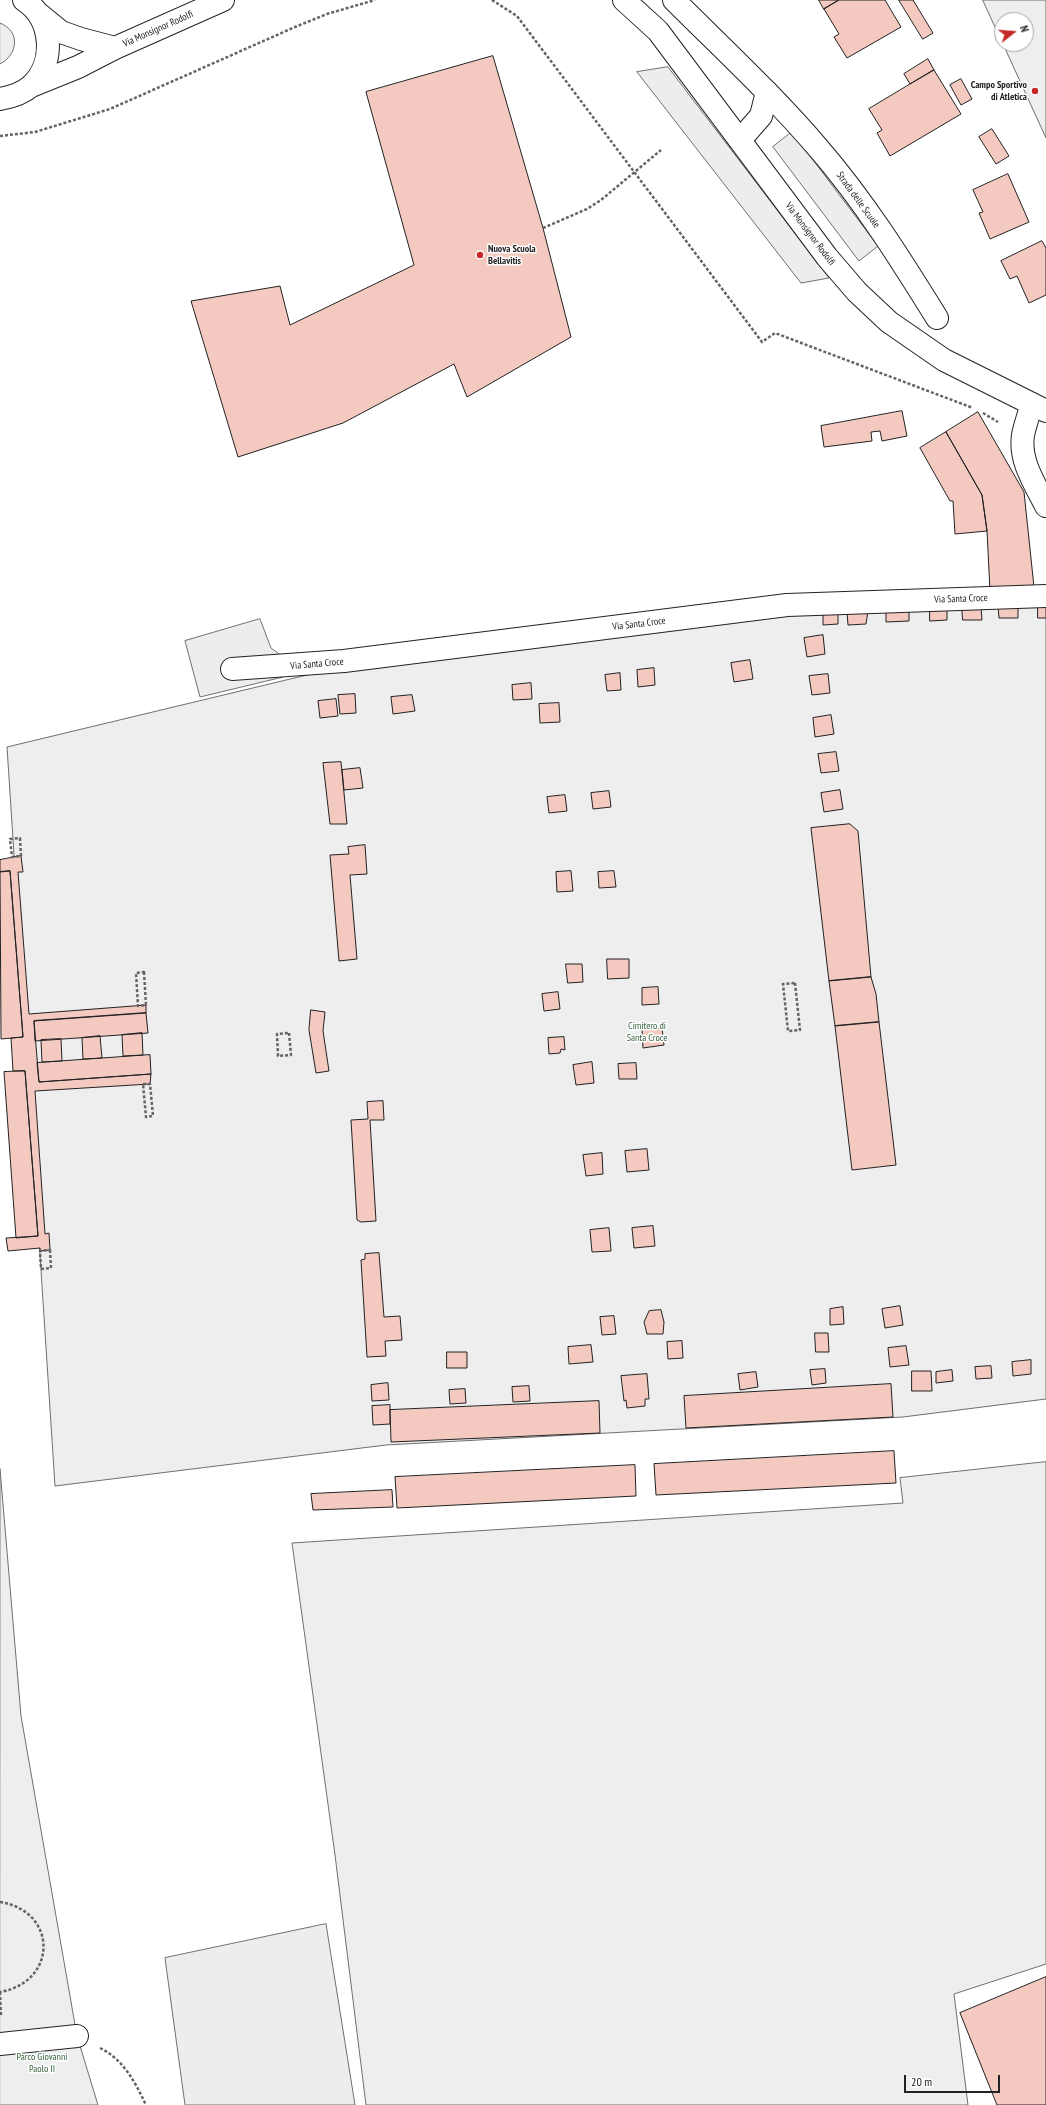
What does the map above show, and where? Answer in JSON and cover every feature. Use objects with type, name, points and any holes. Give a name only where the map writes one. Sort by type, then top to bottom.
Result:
[{"type":"street","name":"Via Monsignor Rodolfi","points":[[30,86],[78,66],[223,0]]},
{"type":"street","name":"Via Monsignor Rodolfi","points":[[624,0],[658,31],[827,258],[857,292],[889,322],[944,360],[1039,408]]},
{"type":"street","name":"Strada delle Scuole","points":[[674,0],[767,92],[820,150],[899,258],[936,318]]},
{"type":"street","name":"Via Monsignor Rodolfi","points":[[31,7],[61,32],[115,48]]},
{"type":"street","name":"Via Monsignor Rodolfi","points":[[0,100],[16,96],[30,86],[39,76],[45,64],[48,52],[45,26],[31,7]]},
{"type":"street","points":[[740,140],[761,116],[767,92]]},
{"type":"street","points":[[1039,408],[1023,436],[1024,457],[1027,468],[1046,506]]},
{"type":"street","name":"Via Santa Croce","points":[[232,669],[344,661],[788,605],[1046,596]]},
{"type":"street","points":[[0,2044],[77,2036]]},
{"type":"path","points":[[0,136],[35,132],[110,109],[294,27],[327,14],[375,0]]},
{"type":"path","points":[[492,0],[518,16],[762,342],[775,334],[976,409]]},
{"type":"path","points":[[543,228],[587,209],[601,200],[661,150]]},
{"type":"path","points":[[20,838],[21,856],[12,857],[10,839],[20,838]]},
{"type":"path","points":[[144,972],[146,1005],[138,1006],[136,973],[144,972]]},
{"type":"path","points":[[795,983],[800,1030],[788,1031],[783,984],[795,983]]},
{"type":"path","points":[[289,1033],[291,1055],[278,1056],[277,1034],[289,1033]]},
{"type":"path","points":[[143,1084],[150,1084],[153,1116],[146,1117],[143,1084]]},
{"type":"path","points":[[50,1250],[51,1268],[41,1269],[40,1251],[50,1250]]},
{"type":"path","points":[[0,1902],[12,1904],[30,1915],[41,1932],[44,1946],[42,1960],[31,1977],[14,1989],[0,1992]]},
{"type":"path","points":[[77,2036],[103,2049],[120,2062],[132,2076],[146,2105]]},
{"type":"green space","name":"Campo Sportivo di Atletica","points":[[983,0],[1046,0],[1046,138],[1007,52],[1034,52],[1034,12],[994,12],[994,24]]},
{"type":"green space","points":[[0,23],[7,27],[11,32],[15,43],[11,55],[0,64]]},
{"type":"green space","name":"Cimitero di Santa Croce","points":[[1046,603],[1046,1399],[903,1417],[386,1445],[55,1486],[7,747],[336,668],[784,610]]},
{"type":"green space","points":[[1046,1462],[1046,1964],[954,1994],[968,2105],[366,2105],[335,1855],[292,1543],[903,1503],[900,1478]]},
{"type":"green space","name":"Parco Giovanni Paolo II","points":[[0,1469],[21,1716],[77,2036],[98,2105],[0,2105]]},
{"type":"shaded area","points":[[668,67],[829,278],[801,283],[637,72]]},
{"type":"shaded area","points":[[792,132],[878,246],[859,261],[773,147]]},
{"type":"shaded area","points":[[260,619],[271,648],[282,656],[283,677],[200,697],[185,641]]},
{"type":"shaded area","points":[[326,1924],[355,2105],[185,2105],[165,1958]]},
{"type":"building","points":[[819,0],[839,0],[824,9]]},
{"type":"building","points":[[839,0],[885,0],[901,27],[847,58],[834,37],[839,34],[824,9]]},
{"type":"building","points":[[899,0],[913,0],[933,33],[923,39]]},
{"type":"building","name":"Nuova Scuola Bellavitis","points":[[493,56],[543,228],[571,337],[467,397],[454,364],[343,423],[238,457],[191,301],[280,286],[290,325],[414,265],[366,92]]},
{"type":"building","points":[[928,59],[934,70],[910,84],[904,74]]},
{"type":"building","points":[[934,70],[961,114],[890,156],[877,133],[882,130],[869,109]]},
{"type":"building","points":[[961,79],[972,99],[961,105],[950,85]]},
{"type":"building","points":[[992,129],[1009,156],[996,164],[979,137]]},
{"type":"building","points":[[1008,174],[1029,222],[990,239],[979,213],[983,212],[973,190]]},
{"type":"building","points":[[1042,241],[1046,248],[1046,295],[1029,303],[1017,276],[1010,279],[1001,261]]},
{"type":"building","points":[[902,411],[907,436],[882,441],[880,431],[871,432],[872,441],[824,447],[821,426]]},
{"type":"building","points":[[978,412],[1024,492],[1034,587],[990,591],[987,531],[982,495],[946,432]]},
{"type":"building","points":[[946,432],[982,495],[987,531],[955,534],[953,501],[950,501],[920,448]]},
{"type":"building","points":[[1038,604],[1046,604],[1046,618],[1038,618]]},
{"type":"building","points":[[1018,605],[1018,618],[999,618],[998,606]]},
{"type":"building","points":[[962,607],[981,607],[982,620],[963,620]]},
{"type":"building","points":[[930,608],[947,608],[947,620],[930,621]]},
{"type":"building","points":[[909,609],[909,621],[886,622],[886,610]]},
{"type":"building","points":[[868,611],[866,624],[848,625],[847,612]]},
{"type":"building","points":[[838,612],[838,624],[823,625],[823,613]]},
{"type":"building","points":[[823,635],[825,654],[807,657],[804,638]]},
{"type":"building","points":[[750,660],[753,679],[734,682],[731,663]]},
{"type":"building","points":[[654,668],[655,685],[638,687],[637,670]]},
{"type":"building","points":[[620,673],[621,690],[607,691],[605,675]]},
{"type":"building","points":[[828,674],[830,693],[812,695],[809,676]]},
{"type":"building","points":[[531,683],[532,699],[513,700],[512,685]]},
{"type":"building","points":[[355,694],[356,713],[340,714],[338,695]]},
{"type":"building","points":[[412,695],[415,711],[393,714],[391,697]]},
{"type":"building","points":[[336,699],[338,716],[320,718],[318,701]]},
{"type":"building","points":[[559,703],[560,722],[540,723],[539,704]]},
{"type":"building","points":[[831,715],[834,734],[815,737],[813,718]]},
{"type":"building","points":[[836,752],[839,771],[821,773],[818,754]]},
{"type":"building","points":[[341,762],[347,824],[330,824],[323,763]]},
{"type":"building","points":[[360,768],[363,788],[344,790],[342,770]]},
{"type":"building","points":[[840,790],[843,809],[824,812],[821,793]]},
{"type":"building","points":[[609,791],[611,807],[593,809],[591,793]]},
{"type":"building","points":[[565,795],[567,811],[549,813],[547,797]]},
{"type":"building","points":[[850,824],[858,831],[871,977],[829,981],[811,828]]},
{"type":"building","points":[[365,845],[367,874],[350,875],[357,959],[339,961],[330,855],[349,854],[348,847]]},
{"type":"building","points":[[21,856],[23,872],[18,872],[29,1014],[146,1005],[146,1013],[34,1021],[39,1082],[151,1074],[150,1084],[35,1091],[45,1234],[49,1233],[50,1250],[40,1251],[40,1248],[8,1251],[6,1238],[38,1236],[25,1071],[13,1071],[11,1038],[23,1037],[10,871],[0,872],[0,860]]},
{"type":"building","points":[[10,871],[23,1037],[1,1039],[0,872]]},
{"type":"building","points":[[571,871],[573,891],[557,892],[556,872]]},
{"type":"building","points":[[614,871],[616,887],[599,888],[598,872]]},
{"type":"building","points":[[607,959],[629,959],[629,978],[608,979]]},
{"type":"building","points":[[566,964],[582,964],[583,982],[568,983]]},
{"type":"building","points":[[871,977],[876,994],[879,1022],[835,1026],[829,981]]},
{"type":"building","points":[[658,987],[659,1004],[642,1005],[642,988]]},
{"type":"building","points":[[558,992],[560,1009],[544,1011],[542,994]]},
{"type":"building","points":[[311,1010],[325,1012],[323,1031],[329,1071],[316,1073],[309,1030]]},
{"type":"building","points":[[146,1013],[148,1033],[35,1041],[34,1021]]},
{"type":"building","points":[[879,1022],[896,1165],[852,1170],[835,1026]]},
{"type":"building","points":[[662,1028],[664,1045],[643,1048],[642,1030]]},
{"type":"building","points":[[142,1033],[143,1055],[123,1056],[122,1035]]},
{"type":"building","points":[[100,1036],[102,1058],[83,1059],[82,1038]]},
{"type":"building","points":[[564,1037],[565,1050],[561,1049],[560,1053],[549,1054],[548,1038]]},
{"type":"building","points":[[61,1039],[62,1061],[42,1062],[41,1040]]},
{"type":"building","points":[[150,1055],[151,1074],[39,1082],[37,1063]]},
{"type":"building","points":[[592,1062],[594,1083],[576,1085],[573,1065]]},
{"type":"building","points":[[636,1063],[637,1079],[619,1079],[618,1064]]},
{"type":"building","points":[[25,1071],[38,1236],[16,1238],[4,1072]]},
{"type":"building","points":[[383,1101],[384,1120],[370,1120],[376,1221],[361,1222],[357,1220],[351,1120],[368,1119],[367,1102]]},
{"type":"building","points":[[647,1149],[649,1170],[627,1172],[625,1151]]},
{"type":"building","points":[[602,1153],[603,1174],[586,1176],[583,1155]]},
{"type":"building","points":[[653,1226],[655,1246],[634,1248],[632,1228]]},
{"type":"building","points":[[609,1228],[611,1251],[592,1252],[590,1230]]},
{"type":"building","points":[[379,1253],[384,1317],[400,1316],[402,1340],[385,1341],[386,1356],[367,1357],[361,1260],[365,1259],[365,1254]]},
{"type":"building","points":[[900,1306],[903,1325],[885,1328],[882,1309]]},
{"type":"building","points":[[843,1307],[844,1324],[830,1325],[830,1309]]},
{"type":"building","points":[[661,1310],[664,1322],[663,1334],[647,1334],[644,1322],[649,1311]]},
{"type":"building","points":[[614,1316],[616,1334],[602,1335],[600,1317]]},
{"type":"building","points":[[815,1333],[828,1333],[829,1352],[816,1352]]},
{"type":"building","points":[[682,1341],[683,1358],[668,1359],[667,1342]]},
{"type":"building","points":[[591,1345],[593,1362],[569,1364],[568,1347]]},
{"type":"building","points":[[906,1346],[909,1365],[890,1367],[888,1348]]},
{"type":"building","points":[[447,1352],[467,1352],[467,1368],[447,1368]]},
{"type":"building","points":[[1031,1360],[1031,1374],[1013,1376],[1012,1362]]},
{"type":"building","points":[[991,1366],[992,1378],[976,1379],[975,1367]]},
{"type":"building","points":[[825,1369],[826,1383],[812,1385],[810,1370]]},
{"type":"building","points":[[952,1370],[953,1381],[936,1383],[936,1372]]},
{"type":"building","points":[[912,1371],[931,1371],[932,1391],[912,1391]]},
{"type":"building","points":[[756,1372],[758,1387],[740,1390],[738,1374]]},
{"type":"building","points":[[647,1374],[649,1399],[645,1399],[645,1406],[627,1408],[626,1400],[624,1401],[621,1376]]},
{"type":"building","points":[[388,1383],[389,1400],[372,1401],[371,1385]]},
{"type":"building","points":[[891,1384],[893,1417],[686,1428],[684,1396]]},
{"type":"building","points":[[529,1386],[530,1401],[513,1402],[512,1387]]},
{"type":"building","points":[[465,1389],[466,1403],[450,1404],[449,1390]]},
{"type":"building","points":[[599,1401],[600,1433],[391,1442],[390,1410]]},
{"type":"building","points":[[390,1405],[390,1424],[373,1425],[372,1406]]},
{"type":"building","points":[[894,1451],[896,1483],[656,1495],[654,1464]]},
{"type":"building","points":[[635,1465],[636,1496],[397,1508],[395,1477]]},
{"type":"building","points":[[392,1490],[393,1507],[313,1510],[311,1494]]},
{"type":"building","points":[[1046,1977],[1046,2105],[997,2105],[960,2013]]},
{"type":"place","name":"Campo Sportivo di Atletica","points":[[1035,91]]},
{"type":"place","name":"Nuova Scuola Bellavitis","points":[[480,255]]}]
